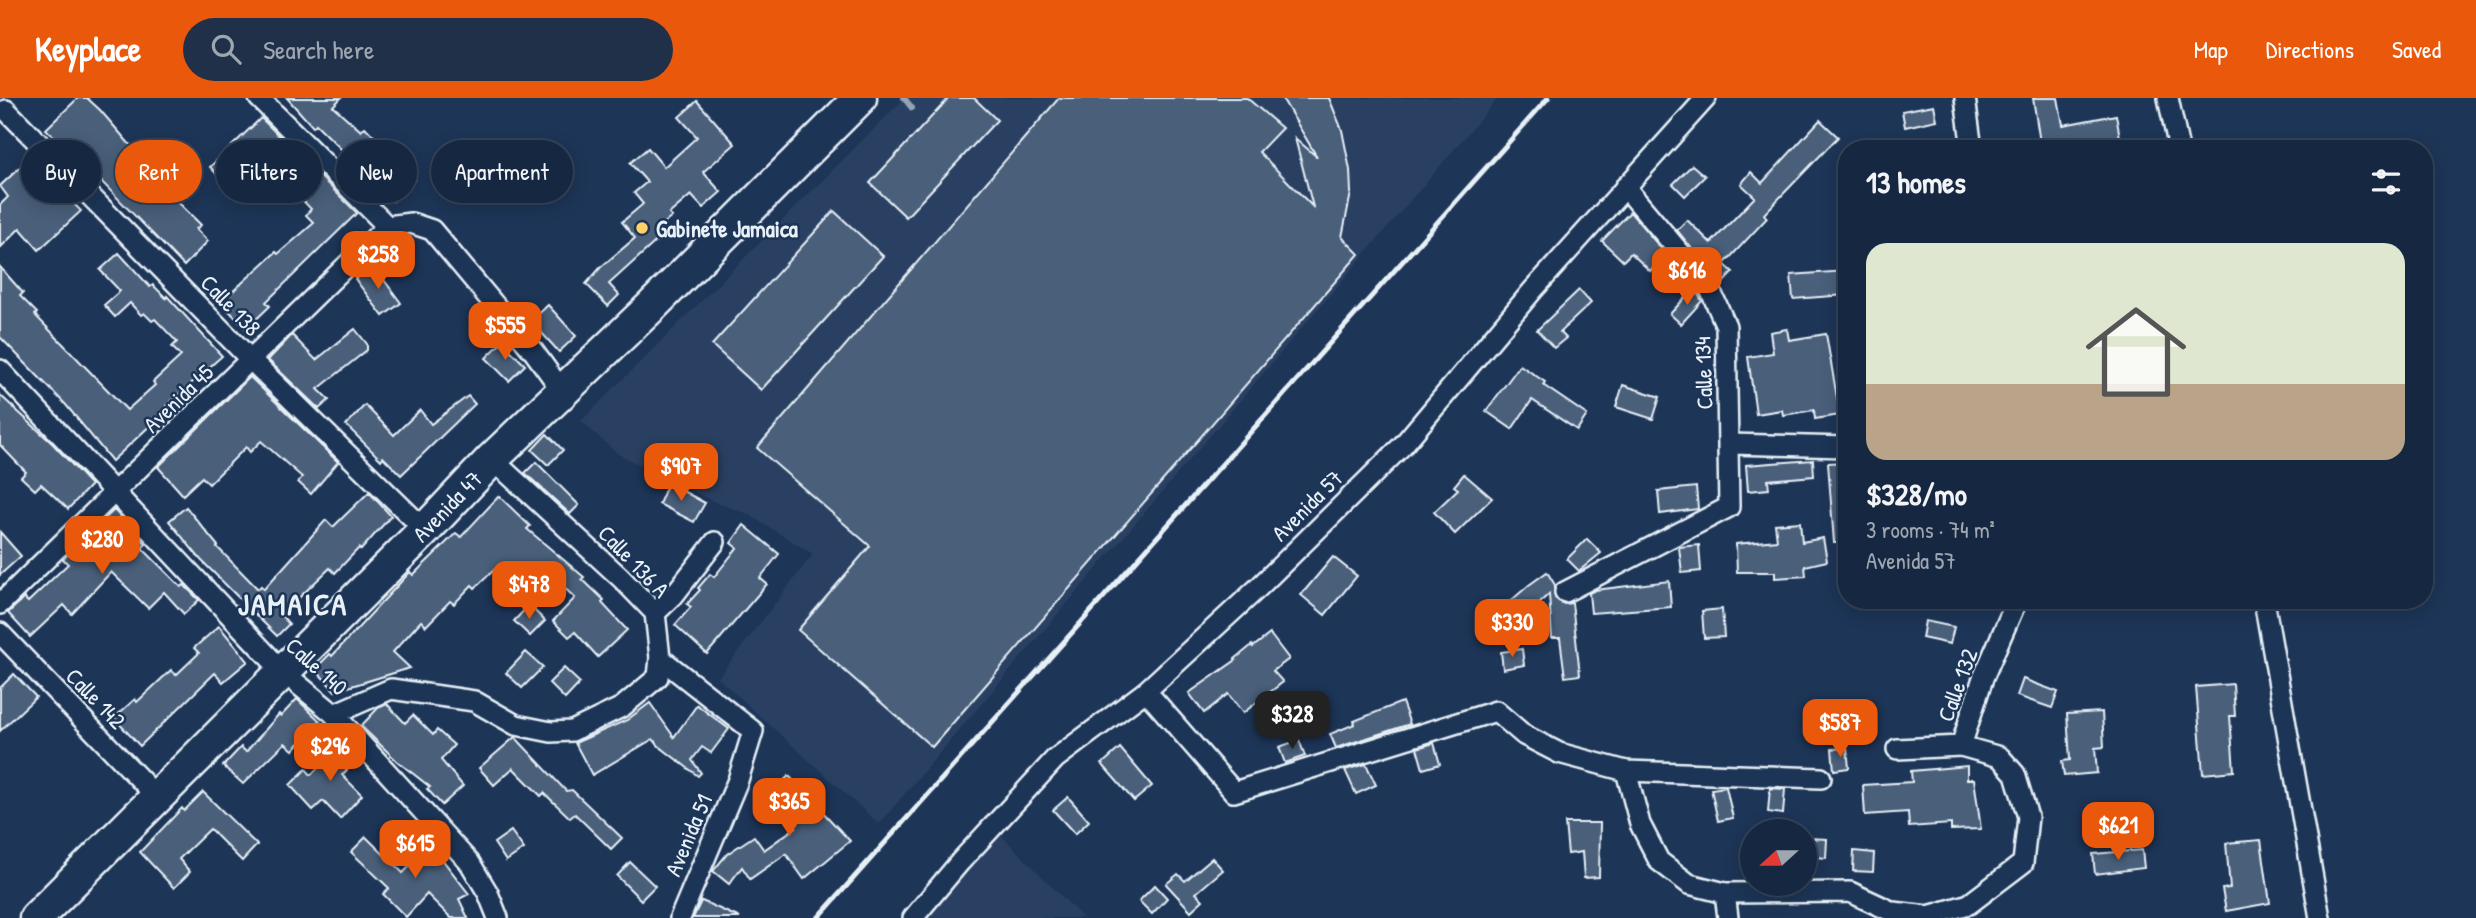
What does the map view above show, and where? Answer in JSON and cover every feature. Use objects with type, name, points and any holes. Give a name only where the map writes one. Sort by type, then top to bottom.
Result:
[{"type":"main road","name":"Avenida 47","points":[[36,918],[425,530],[492,459],[860,98]]},
{"type":"street","points":[[259,98],[387,226],[411,223],[432,230],[534,352],[563,392]]},
{"type":"street","name":"Avenida 57","points":[[914,918],[960,862],[1055,759],[1146,691],[1259,587],[1403,445],[1533,290],[1706,98]]},
{"type":"street","points":[[1965,98],[1971,140]]},
{"type":"street","points":[[2168,98],[2177,140]]},
{"type":"street","name":"Calle 138","points":[[8,108],[251,361],[425,530]]},
{"type":"street","name":"Calle 134","points":[[1565,592],[1729,507],[1726,326],[1709,287],[1625,187]]},
{"type":"street","name":"Avenida 45","points":[[0,604],[387,226]]},
{"type":"street","name":"Calle 140","points":[[0,370],[283,672],[334,713],[470,863],[488,893],[498,918]]},
{"type":"street","points":[[1730,444],[1838,447]]},
{"type":"street","name":"Calle 136 A","points":[[492,459],[621,578],[654,613],[660,658]]},
{"type":"street","points":[[654,613],[674,595],[715,542]]},
{"type":"street","name":"Calle 132","points":[[1626,771],[1640,824],[1658,861],[1689,884],[1724,893],[1850,892],[1893,912],[1928,916],[1969,904],[2023,863],[2028,817],[2015,775],[2000,757],[1961,746],[1983,678],[2013,609]]},
{"type":"street","points":[[2266,609],[2320,918]]},
{"type":"street","name":"Calle 142","points":[[0,633],[156,796]]},
{"type":"street","points":[[334,713],[391,689],[474,701],[516,725],[551,732],[572,731],[622,707],[643,690],[658,677],[660,658]]},
{"type":"street","name":"Avenida 51","points":[[660,658],[753,731],[738,780],[680,918]]},
{"type":"street","points":[[1146,691],[1234,792],[1496,711],[1524,734],[1559,753],[1626,771],[1821,778]]},
{"type":"street","points":[[1897,749],[1961,746]]},
{"type":"street","points":[[1724,893],[1728,918]]},
{"type":"shaded area","points":[[905,98],[1498,98],[879,824],[718,678],[813,554],[746,513],[717,503],[618,454],[581,421]]},
{"type":"shaded area","points":[[1001,835],[1083,918],[925,918]]},
{"type":"building","points":[[78,98],[87,98],[100,110],[126,140],[115,140],[115,195],[101,181],[101,140],[57,140],[46,129]]},
{"type":"building","points":[[287,98],[341,98],[333,106],[361,131],[365,127],[378,140],[336,140],[336,144],[316,124],[313,127]]},
{"type":"building","points":[[949,98],[974,98],[997,120],[906,217],[870,183]]},
{"type":"building","points":[[1059,98],[1247,98],[1282,128],[1259,152],[1313,207],[1295,138],[1317,157],[1282,98],[1329,98],[1342,130],[1350,170],[1351,193],[1342,237],[1359,254],[932,747],[798,630],[870,546],[757,448]]},
{"type":"building","points":[[2033,98],[2058,98],[2063,125],[2116,115],[2120,140],[2040,140]]},
{"type":"building","points":[[697,101],[735,144],[703,172],[721,192],[703,208],[691,195],[669,214],[672,217],[657,229],[663,235],[609,284],[619,295],[608,306],[586,284],[601,267],[635,238],[622,222],[643,204],[634,193],[647,182],[630,163],[648,148],[664,167],[697,137],[679,117]]},
{"type":"building","points":[[1934,105],[1937,120],[1905,127],[1902,111]]},
{"type":"building","points":[[261,118],[283,140],[238,140]]},
{"type":"building","points":[[1820,120],[1838,137],[1764,214],[1767,218],[1724,264],[1733,272],[1721,285],[1677,230],[1687,220],[1711,243],[1755,197],[1741,184],[1751,172],[1762,183]]},
{"type":"building","points":[[216,161],[216,173],[210,167]]},
{"type":"building","points":[[1692,165],[1705,176],[1685,196],[1673,184]]},
{"type":"building","points":[[21,166],[21,203],[73,203],[81,211],[39,250],[20,228],[0,248],[0,205],[8,197],[0,186]]},
{"type":"building","points":[[322,178],[336,192],[336,203],[347,203],[357,213],[266,302],[270,306],[246,329],[221,302],[276,252],[278,254],[314,223],[306,215],[311,209],[305,203],[322,203]]},
{"type":"building","points":[[122,203],[179,203],[201,225],[196,229],[208,241],[184,266]]},
{"type":"building","points":[[834,211],[883,256],[761,390],[712,345]]},
{"type":"building","points":[[1630,212],[1666,254],[1650,271],[1631,253],[1623,261],[1602,241]]},
{"type":"building","points":[[119,253],[150,287],[153,285],[166,298],[167,296],[222,356],[167,405],[169,408],[112,461],[66,405],[0,337],[0,267],[23,293],[20,296],[37,313],[35,315],[127,410],[155,385],[153,382],[181,356],[172,347],[177,342],[155,319],[152,321],[144,313],[141,315],[130,303],[115,317],[104,305],[120,291],[100,270]]},
{"type":"building","points":[[373,265],[401,303],[383,316],[355,279]]},
{"type":"building","points":[[1838,272],[1838,296],[1793,299],[1791,275]]},
{"type":"building","points":[[1694,288],[1702,301],[1681,324],[1670,314]]},
{"type":"building","points":[[1579,290],[1591,303],[1560,332],[1566,338],[1554,348],[1537,330]]},
{"type":"building","points":[[548,305],[576,336],[559,352],[531,321]]},
{"type":"building","points":[[355,329],[367,344],[367,350],[318,389],[329,400],[319,409],[268,360],[292,335],[316,360]]},
{"type":"building","points":[[1787,329],[1789,340],[1826,334],[1838,415],[1815,419],[1814,410],[1783,415],[1782,410],[1756,414],[1748,357],[1773,353],[1770,332]]},
{"type":"building","points":[[502,342],[525,365],[509,381],[486,358]]},
{"type":"building","points":[[1520,365],[1545,382],[1543,385],[1587,415],[1577,430],[1532,400],[1512,429],[1486,411]]},
{"type":"building","points":[[250,377],[338,462],[311,494],[298,482],[302,477],[261,441],[250,452],[246,447],[209,484],[202,477],[183,495],[158,467]]},
{"type":"building","points":[[1623,385],[1660,397],[1653,419],[1616,407]]},
{"type":"building","points":[[0,395],[53,444],[91,485],[68,509],[41,484],[35,490],[21,477],[26,472],[0,445]]},
{"type":"building","points":[[468,396],[475,404],[401,475],[383,457],[381,460],[346,425],[365,405],[394,435],[420,410],[431,424]]},
{"type":"building","points":[[547,434],[563,450],[548,465],[532,450]]},
{"type":"building","points":[[1813,460],[1814,476],[1768,480],[1769,489],[1748,491],[1746,465]]},
{"type":"building","points":[[536,462],[579,505],[570,514],[525,473]]},
{"type":"building","points":[[1838,462],[1838,543],[1834,543],[1828,463]]},
{"type":"building","points":[[1464,474],[1492,498],[1455,534],[1434,512],[1458,489],[1454,486]]},
{"type":"building","points":[[668,483],[705,503],[694,522],[659,504]]},
{"type":"building","points":[[1696,487],[1698,509],[1660,514],[1658,491]]},
{"type":"building","points":[[369,492],[391,516],[361,550],[359,548],[335,573],[330,568],[281,615],[289,624],[277,636],[201,560],[169,521],[186,507],[217,547],[258,589],[261,586],[264,589],[326,520],[333,527]]},
{"type":"building","points":[[499,496],[530,526],[527,529],[584,577],[582,579],[604,600],[602,603],[627,630],[598,657],[575,632],[569,637],[553,621],[575,598],[551,575],[529,600],[495,569],[475,588],[472,585],[454,604],[450,601],[426,626],[421,621],[393,652],[410,668],[335,691],[315,669],[330,654],[332,656],[410,572],[413,575],[456,533],[461,537]]},
{"type":"building","points":[[114,510],[146,544],[142,548],[181,587],[184,585],[199,600],[184,614],[164,592],[148,608],[111,572],[72,614],[64,605],[30,637],[8,613],[24,598],[28,602],[68,564],[63,559]]},
{"type":"building","points":[[1800,522],[1802,542],[1823,538],[1827,561],[1805,566],[1806,576],[1775,578],[1775,572],[1737,572],[1736,544],[1777,540],[1775,524]]},
{"type":"building","points":[[744,525],[779,554],[760,578],[767,584],[707,654],[675,625],[691,607],[687,604],[700,590],[698,588],[710,574],[714,577],[737,548],[731,543]]},
{"type":"building","points":[[0,532],[21,556],[0,575]]},
{"type":"building","points":[[1587,539],[1601,553],[1579,571],[1567,559]]},
{"type":"building","points":[[1699,545],[1701,571],[1682,573],[1679,547]]},
{"type":"building","points":[[1333,557],[1357,576],[1325,615],[1301,595]]},
{"type":"building","points":[[1547,572],[1555,585],[1555,598],[1564,604],[1572,603],[1580,675],[1565,677],[1560,638],[1552,638],[1549,594],[1503,636],[1489,620]]},
{"type":"building","points":[[1669,581],[1671,607],[1591,613],[1589,593],[1595,590]]},
{"type":"building","points":[[529,605],[545,621],[530,636],[514,621]]},
{"type":"building","points":[[1722,609],[1724,637],[1704,638],[1702,611]]},
{"type":"building","points":[[1925,621],[1954,627],[1950,644],[1922,638]]},
{"type":"building","points":[[219,626],[248,661],[223,682],[215,673],[140,746],[114,718],[135,699],[137,702],[171,670],[176,675],[199,653],[194,648]]},
{"type":"building","points":[[1270,634],[1289,659],[1273,671],[1283,682],[1243,713],[1228,694],[1204,713],[1189,693]]},
{"type":"building","points":[[1522,649],[1524,665],[1503,669],[1501,652]]},
{"type":"building","points":[[526,652],[543,667],[522,688],[506,673]]},
{"type":"building","points":[[564,668],[580,683],[565,699],[549,683]]},
{"type":"building","points":[[14,674],[36,697],[0,731],[0,688]]},
{"type":"building","points":[[2023,679],[2058,692],[2052,708],[2017,696]]},
{"type":"building","points":[[2233,684],[2235,716],[2230,716],[2234,771],[2203,774],[2196,687]]},
{"type":"building","points":[[297,699],[320,721],[293,750],[285,743],[243,784],[223,766],[241,747],[246,752],[279,714],[281,716]]},
{"type":"building","points":[[1402,702],[1410,724],[1336,748],[1330,734],[1355,724],[1354,721]]},
{"type":"building","points":[[650,703],[674,737],[697,705],[729,729],[711,753],[702,747],[692,760],[701,773],[698,776],[653,739],[592,775],[575,743],[627,720]]},
{"type":"building","points":[[387,704],[405,723],[413,715],[433,735],[437,730],[454,745],[441,760],[463,786],[442,805],[427,789],[430,787],[397,761],[361,726],[378,708]]},
{"type":"building","points":[[2102,712],[2104,747],[2095,748],[2097,773],[2064,776],[2062,761],[2070,760],[2067,714]]},
{"type":"building","points":[[515,737],[566,791],[572,790],[622,838],[611,849],[575,814],[570,818],[544,793],[541,796],[513,768],[494,785],[479,768]]},
{"type":"building","points":[[1299,740],[1305,756],[1285,763],[1279,747]]},
{"type":"building","points":[[343,742],[358,759],[342,775],[362,795],[340,819],[323,801],[313,810],[290,785],[306,769],[311,775]]},
{"type":"building","points":[[1434,743],[1440,764],[1423,769],[1417,748]]},
{"type":"building","points":[[1120,748],[1152,786],[1134,801],[1102,764]]},
{"type":"building","points":[[1847,748],[1849,768],[1834,770],[1832,749]]},
{"type":"building","points":[[1366,764],[1376,785],[1356,794],[1345,770]]},
{"type":"building","points":[[1967,766],[1967,779],[1974,779],[1981,829],[1951,830],[1951,824],[1909,827],[1908,812],[1865,815],[1863,785],[1912,782],[1911,771]]},
{"type":"building","points":[[789,776],[850,841],[804,879],[786,854],[750,879],[742,867],[729,884],[713,871],[727,854],[754,836],[764,850],[796,827],[767,795]]},
{"type":"building","points":[[1726,787],[1733,818],[1718,821],[1711,789]]},
{"type":"building","points":[[1770,788],[1785,789],[1783,814],[1768,812]]},
{"type":"building","points":[[203,792],[257,845],[242,861],[210,829],[179,859],[190,872],[174,888],[140,852],[182,808],[184,811]]},
{"type":"building","points":[[1068,797],[1089,821],[1075,834],[1053,810]]},
{"type":"building","points":[[1565,823],[1600,823],[1599,877],[1584,878],[1582,852],[1568,854]]},
{"type":"building","points":[[511,831],[524,849],[506,861],[494,843]]},
{"type":"building","points":[[366,837],[403,873],[431,845],[469,894],[459,899],[468,918],[451,918],[427,894],[406,917],[383,894],[389,888],[351,852]]},
{"type":"building","points":[[1817,838],[1827,839],[1826,858],[1817,857]]},
{"type":"building","points":[[2261,840],[2270,903],[2226,911],[2222,889],[2230,888],[2226,843]]},
{"type":"building","points":[[2142,850],[2144,868],[2095,874],[2093,854]]},
{"type":"building","points":[[1854,851],[1874,853],[1873,872],[1853,871]]},
{"type":"building","points":[[1212,858],[1223,870],[1196,893],[1203,900],[1191,911],[1166,884],[1178,874],[1185,881]]},
{"type":"building","points":[[630,862],[655,886],[641,900],[617,876]]},
{"type":"building","points":[[1155,885],[1167,898],[1152,914],[1139,901]]},
{"type":"building","points":[[702,901],[740,918],[693,918]]},
{"type":"waterway","points":[[904,98],[912,108]]},
{"type":"railway","points":[[818,918],[1548,98]]},
{"type":"place","name":"Gabinete Jamaica","points":[[642,228]]},
{"type":"district","name":"JAMAICA","points":[[293,604]]}]
